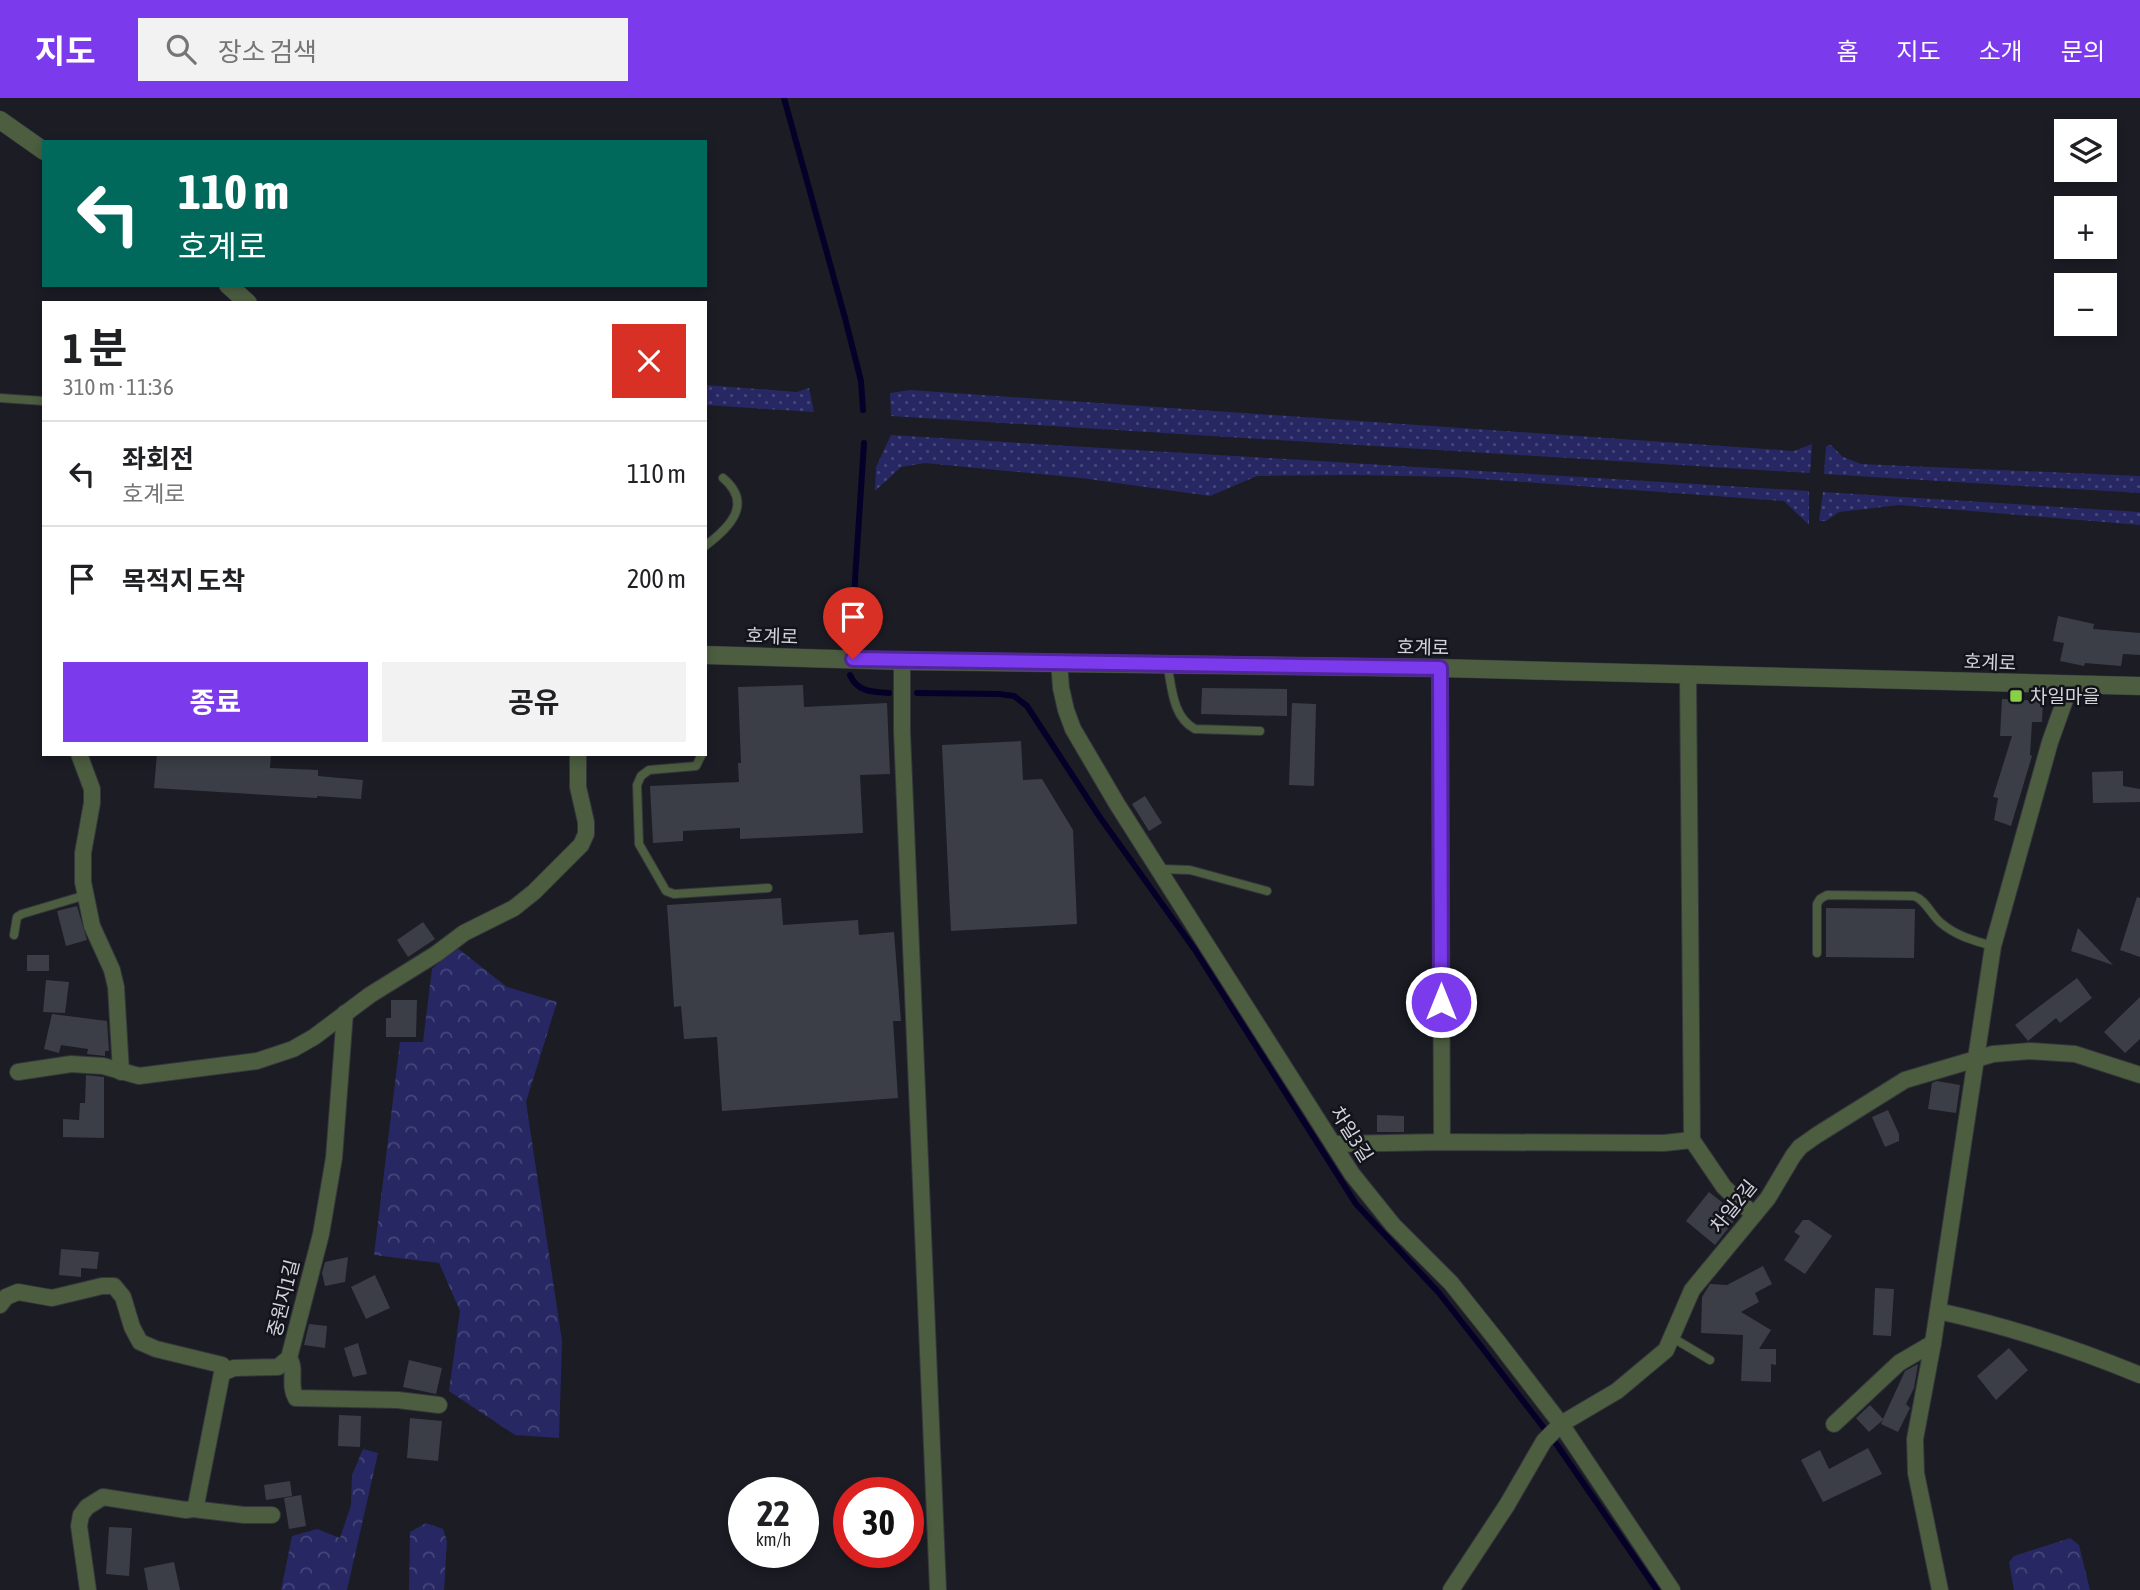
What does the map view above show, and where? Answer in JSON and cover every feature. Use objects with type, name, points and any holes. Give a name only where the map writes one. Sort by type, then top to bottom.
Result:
[{"type":"street","points":[[0,120],[42,150]]},
{"type":"street","points":[[230,287],[245,301]]},
{"type":"street","name":"호계로","points":[[707,655],[902,661],[1440,668],[2140,686]]},
{"type":"street","points":[[902,661],[902,732],[938,1590]]},
{"type":"street","name":"차일3길","points":[[1059,662],[1061,688],[1073,729],[1117,804],[1333,1144],[1370,1199],[1451,1283],[1561,1424],[1672,1590]]},
{"type":"street","points":[[1440,668],[1442,1142]]},
{"type":"street","points":[[1688,675],[1692,1140],[1724,1187],[1754,1215]]},
{"type":"street","points":[[1940,1590],[1916,1474],[1915,1439],[1933,1343],[1993,946],[2047,755],[2070,685]]},
{"type":"street","points":[[80,756],[92,789],[82,867],[92,926],[112,970],[116,986],[121,1072]]},
{"type":"street","points":[[19,1072],[71,1064],[103,1066],[139,1076],[273,1057],[314,1037],[464,933],[514,908],[581,845],[586,834],[586,822],[578,787],[578,756]]},
{"type":"street","name":"중원지1길","points":[[227,1370],[278,1367],[289,1358],[321,1234],[334,1158],[345,1013]]},
{"type":"street","name":"차일2길","points":[[1451,1590],[1507,1505],[1544,1441],[1561,1424],[1592,1407],[1636,1376],[1666,1350],[1692,1290],[1768,1198],[1800,1147],[1905,1080],[1976,1059],[2014,1052],[2055,1052],[2092,1058],[2140,1075]]},
{"type":"street","points":[[1333,1144],[1664,1143],[1692,1140]]},
{"type":"street","points":[[0,1306],[6,1297],[18,1292],[52,1298],[102,1286],[114,1286],[123,1297],[140,1342],[156,1349],[222,1365],[227,1370],[220,1379],[206,1461],[196,1505],[192,1509]]},
{"type":"street","points":[[1938,1311],[2026,1333],[2140,1375]]},
{"type":"street","points":[[1834,1424],[1899,1363],[1933,1343]]},
{"type":"street","points":[[289,1358],[293,1367],[293,1394],[301,1399],[398,1400],[439,1405]]},
{"type":"street","points":[[88,1590],[79,1526],[81,1515],[94,1501],[103,1497],[186,1510],[272,1515]]},
{"type":"lane","points":[[0,398],[42,401]]},
{"type":"lane","points":[[707,544],[731,524],[736,515],[735,492],[723,478]]},
{"type":"lane","points":[[1167,663],[1177,713],[1186,724],[1195,729],[1260,732]]},
{"type":"lane","points":[[701,756],[696,766],[649,770],[641,776],[637,785],[639,844],[666,891],[674,894],[768,888]]},
{"type":"lane","points":[[1160,869],[1191,870],[1267,891]]},
{"type":"lane","points":[[14,935],[17,917],[22,914],[86,895]]},
{"type":"lane","points":[[1817,953],[1817,904],[1827,895],[1914,895],[1945,926],[1958,934],[1993,946]]},
{"type":"lane","points":[[1673,1338],[1710,1360]]},
{"type":"green space","points":[[707,385],[797,392],[809,388],[814,412],[707,405]]},
{"type":"green space","points":[[910,390],[1794,451],[1812,444],[1810,473],[891,416],[890,393]]},
{"type":"green space","points":[[891,435],[1809,491],[1809,525],[1784,501],[1455,477],[1257,476],[1210,496],[1081,478],[925,463],[901,467],[875,491],[876,467]]},
{"type":"green space","points":[[1831,445],[1843,457],[1861,464],[2140,476],[2140,493],[1824,474],[1826,446]]},
{"type":"green space","points":[[1823,492],[2140,512],[2140,525],[1899,505],[1839,512],[1826,521],[1819,521]]},
{"type":"green space","points":[[456,947],[507,987],[557,1002],[526,1102],[562,1341],[559,1438],[515,1435],[449,1391],[460,1311],[439,1263],[374,1255],[400,1042],[423,1042],[432,969]]},
{"type":"green space","points":[[363,1449],[378,1453],[347,1590],[281,1590],[292,1536],[317,1529],[340,1538],[351,1505],[352,1475]]},
{"type":"green space","points":[[426,1523],[443,1529],[447,1541],[444,1590],[409,1590],[410,1532]]},
{"type":"green space","points":[[2070,1538],[2079,1545],[2090,1590],[2014,1590],[2009,1562],[2014,1556]]},
{"type":"building","points":[[2058,616],[2094,624],[2093,629],[2140,633],[2140,655],[2123,654],[2121,666],[2085,663],[2084,666],[2060,661],[2064,643],[2053,641]]},
{"type":"building","points":[[803,685],[804,707],[887,703],[890,774],[860,775],[863,833],[740,839],[740,828],[683,831],[683,841],[653,843],[650,786],[739,782],[738,763],[741,763],[738,687]]},
{"type":"building","points":[[1202,688],[1287,689],[1287,716],[1201,714]]},
{"type":"building","points":[[2002,699],[2043,701],[2042,722],[2032,722],[2032,756],[2011,826],[1994,820],[1998,798],[1993,797],[2012,736],[2000,736]]},
{"type":"building","points":[[1292,703],[1316,704],[1314,786],[1289,785]]},
{"type":"building","points":[[1021,741],[1023,780],[1042,779],[1073,830],[1077,924],[951,931],[942,745]]},
{"type":"building","points":[[157,756],[271,756],[270,768],[318,770],[318,776],[363,780],[361,799],[154,788]]},
{"type":"building","points":[[2123,771],[2123,786],[2140,789],[2140,802],[2093,803],[2092,772]]},
{"type":"building","points":[[1145,796],[1162,823],[1149,831],[1132,804]]},
{"type":"building","points":[[2137,897],[2140,898],[2140,957],[2120,950]]},
{"type":"building","points":[[781,898],[783,925],[858,920],[859,935],[894,932],[901,1021],[893,1021],[898,1098],[722,1111],[717,1037],[684,1039],[681,1006],[674,1007],[667,905]]},
{"type":"building","points":[[77,906],[87,940],[66,946],[57,911]]},
{"type":"building","points":[[1826,908],[1915,909],[1914,958],[1826,957]]},
{"type":"building","points":[[423,922],[435,939],[408,957],[397,940]]},
{"type":"building","points":[[2078,928],[2113,965],[2071,951]]},
{"type":"building","points":[[27,955],[49,955],[49,971],[27,971]]},
{"type":"building","points":[[2077,978],[2092,998],[2060,1023],[2056,1018],[2028,1041],[2015,1025]]},
{"type":"building","points":[[46,980],[69,982],[65,1013],[43,1012]]},
{"type":"building","points":[[2140,997],[2140,1039],[2125,1053],[2104,1032]]},
{"type":"building","points":[[391,1000],[417,1000],[416,1037],[386,1037],[386,1018],[391,1018]]},
{"type":"building","points":[[52,1014],[107,1021],[109,1051],[105,1051],[105,1056],[87,1054],[88,1049],[61,1045],[59,1053],[44,1049]]},
{"type":"building","points":[[86,1075],[104,1077],[104,1138],[63,1137],[63,1119],[79,1120],[80,1103],[85,1103]]},
{"type":"building","points":[[1937,1081],[1960,1085],[1956,1113],[1928,1109],[1932,1083]]},
{"type":"building","points":[[1888,1110],[1899,1134],[1899,1141],[1885,1147],[1872,1117]]},
{"type":"building","points":[[1377,1115],[1404,1116],[1404,1132],[1377,1132]]},
{"type":"building","points":[[1709,1192],[1723,1203],[1719,1209],[1734,1221],[1715,1245],[1686,1221]]},
{"type":"building","points":[[1803,1220],[1809,1220],[1832,1236],[1805,1274],[1784,1260],[1800,1236],[1794,1232]]},
{"type":"building","points":[[61,1249],[99,1252],[97,1269],[81,1268],[81,1277],[59,1275]]},
{"type":"building","points":[[348,1257],[345,1282],[325,1286],[322,1273],[325,1262]]},
{"type":"building","points":[[1763,1266],[1772,1284],[1755,1293],[1759,1302],[1741,1312],[1771,1330],[1759,1349],[1776,1349],[1776,1365],[1771,1364],[1771,1382],[1741,1381],[1743,1335],[1701,1333],[1702,1297],[1710,1284],[1727,1285]]},
{"type":"building","points":[[375,1275],[390,1308],[366,1319],[351,1287]]},
{"type":"building","points":[[1875,1288],[1894,1289],[1891,1336],[1873,1335]]},
{"type":"building","points":[[309,1324],[327,1326],[325,1348],[304,1345]]},
{"type":"building","points":[[358,1343],[367,1374],[353,1377],[344,1348]]},
{"type":"building","points":[[2009,1348],[2028,1370],[1996,1400],[1977,1376]]},
{"type":"building","points":[[409,1360],[442,1368],[436,1394],[403,1387]]},
{"type":"building","points":[[1918,1364],[1914,1388],[1906,1404],[1910,1408],[1898,1432],[1881,1424],[1883,1420],[1869,1432],[1856,1418],[1870,1405],[1883,1419],[1905,1371]]},
{"type":"building","points":[[339,1415],[361,1416],[360,1447],[338,1446]]},
{"type":"building","points":[[410,1418],[442,1421],[438,1461],[407,1458]]},
{"type":"building","points":[[1868,1448],[1882,1474],[1823,1502],[1801,1460],[1820,1450],[1829,1469]]},
{"type":"building","points":[[290,1481],[292,1496],[266,1500],[264,1485]]},
{"type":"building","points":[[301,1495],[306,1526],[289,1529],[284,1498]]},
{"type":"building","points":[[109,1527],[132,1528],[129,1576],[106,1574]]},
{"type":"building","points":[[174,1562],[180,1590],[148,1590],[144,1568]]},
{"type":"waterway","points":[[784,98],[861,381],[863,410]]},
{"type":"waterway","points":[[851,641],[864,443]]},
{"type":"waterway","points":[[850,675],[861,688],[889,693]]},
{"type":"waterway","points":[[917,693],[999,694],[1014,696],[1027,706],[1099,816],[1195,950],[1356,1204],[1439,1293],[1483,1349],[1557,1445],[1657,1590]]},
{"type":"place","name":"차일마을","points":[[2016,696]]},
{"type":"route","points":[[853,659],[1440,668],[1441,1002]]}]
